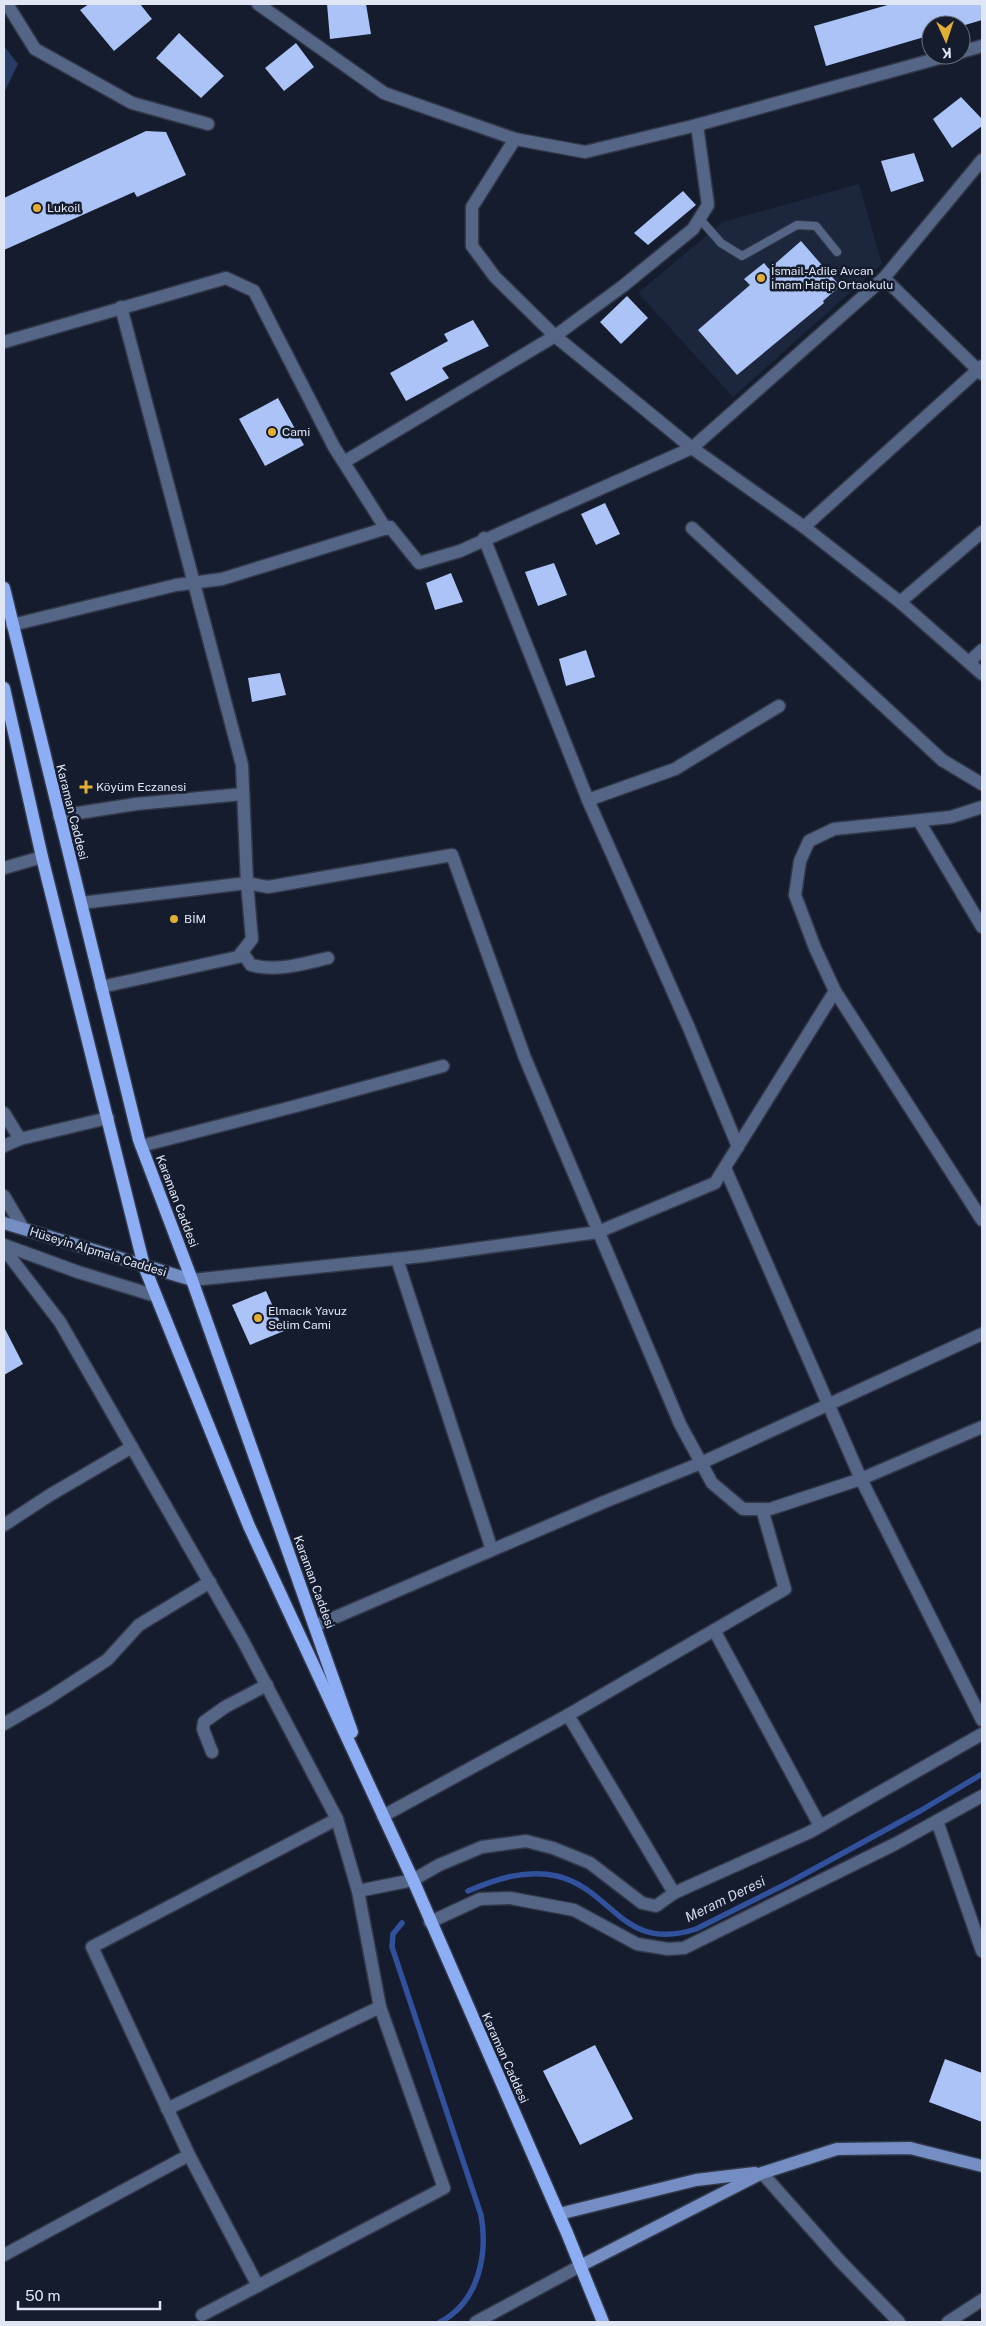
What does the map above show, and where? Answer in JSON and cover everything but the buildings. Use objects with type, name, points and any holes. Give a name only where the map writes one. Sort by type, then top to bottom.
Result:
[{"type":"main road","name":"Karaman Caddesi","points":[[4,588],[141,1146],[192,1280],[381,1812]]},
{"type":"main road","name":"Karaman Caddesi","points":[[4,688],[42,857],[144,1266],[249,1526],[413,1880],[559,2214],[603,2322]]},
{"type":"street","points":[[7,4],[35,49],[132,103],[208,124]]},
{"type":"street","points":[[258,4],[384,93],[515,139],[585,152],[697,125],[921,63]]},
{"type":"street","points":[[344,462],[555,336],[693,229],[708,205],[697,125]]},
{"type":"street","points":[[515,139],[472,207],[472,246],[495,277],[555,336],[692,448],[804,527],[900,602],[982,674]]},
{"type":"street","points":[[12,625],[176,585],[222,579],[390,527],[419,563],[460,551],[484,538],[692,448],[884,278],[982,160]]},
{"type":"street","points":[[4,342],[226,278],[254,291],[344,462],[386,528]]},
{"type":"street","points":[[804,527],[981,370],[884,278]]},
{"type":"street","points":[[102,987],[238,957],[252,939],[247,883],[242,765],[192,582],[121,307]]},
{"type":"street","points":[[692,528],[942,760],[982,784]]},
{"type":"street","points":[[900,602],[982,532]]},
{"type":"street","points":[[484,538],[588,800],[689,1028],[738,1147]]},
{"type":"street","points":[[969,662],[982,650]]},
{"type":"street","points":[[588,800],[675,769],[779,706]]},
{"type":"street","points":[[59,816],[136,804],[243,794]]},
{"type":"street","points":[[982,807],[951,817],[834,828],[809,841],[800,861],[795,895],[815,948],[835,990],[982,1220]]},
{"type":"street","points":[[919,821],[982,927]]},
{"type":"street","points":[[81,903],[247,883],[268,887],[452,855],[525,1058],[680,1424],[712,1484],[743,1510],[770,1509],[861,1480],[982,1427]]},
{"type":"street","points":[[4,868],[42,857]]},
{"type":"street","points":[[242,952],[251,965],[266,969],[328,958]]},
{"type":"street","points":[[192,1280],[397,1259],[598,1232],[715,1183],[835,990]]},
{"type":"street","points":[[141,1146],[443,1066]]},
{"type":"street","points":[[4,1113],[20,1139]]},
{"type":"street","points":[[4,1146],[20,1139],[108,1118]]},
{"type":"street","points":[[725,1168],[861,1480],[982,1720]]},
{"type":"street","points":[[4,1196],[23,1228]]},
{"type":"street","name":"Hüseyin Alpmala Caddesi","points":[[4,1222],[192,1280]]},
{"type":"street","points":[[4,1247],[156,1296]]},
{"type":"street","points":[[4,1247],[60,1322],[210,1582],[338,1819],[358,1891],[380,2007],[444,2188],[202,2315]]},
{"type":"street","points":[[397,1259],[492,1550]]},
{"type":"street","points":[[315,1626],[604,1502],[701,1464],[982,1334]]},
{"type":"street","points":[[4,1525],[50,1495],[132,1447]]},
{"type":"street","points":[[381,1812],[568,1715],[784,1589],[762,1509]]},
{"type":"street","points":[[4,1724],[47,1700],[106,1660],[139,1625],[210,1582]]},
{"type":"street","points":[[714,1630],[820,1826]]},
{"type":"street","points":[[212,1752],[204,1729],[204,1722],[225,1707],[267,1685]]},
{"type":"street","points":[[568,1715],[674,1893]]},
{"type":"street","points":[[358,1891],[413,1880],[440,1865],[482,1847],[526,1841],[553,1848],[590,1864],[642,1903],[656,1906],[674,1893],[820,1826],[982,1734]]},
{"type":"street","points":[[430,1922],[480,1899],[510,1898],[574,1910],[637,1944],[668,1950],[684,1948],[937,1821],[982,1796]]},
{"type":"street","points":[[258,2286],[189,2155],[92,1947],[338,1819]]},
{"type":"street","points":[[937,1821],[982,1951]]},
{"type":"street","points":[[167,2109],[380,2007]]},
{"type":"street","points":[[476,2322],[580,2266],[762,2173],[837,2149],[910,2148],[982,2166]]},
{"type":"street","points":[[4,2255],[189,2155]]},
{"type":"street","points":[[559,2214],[696,2180],[762,2173]]},
{"type":"street","points":[[762,2173],[840,2261],[899,2322]]},
{"type":"street","points":[[948,2322],[982,2300]]},
{"type":"lane","points":[[700,219],[721,243],[742,256],[797,225],[816,226],[837,252]]},
{"type":"shaded area","points":[[4,46],[18,64],[4,93]]},
{"type":"shaded area","name":"İsmail-Adile Avcan İmam Hatip Ortaokulu","points":[[859,184],[882,264],[733,397],[638,293],[723,222]]},
{"type":"waterway","name":"Meram Deresi","points":[[468,1891],[511,1876],[545,1874],[576,1883],[620,1917],[651,1933],[671,1934],[696,1929],[790,1882],[920,1811],[982,1774]]},
{"type":"waterway","name":"Meram Deresi","points":[[402,1923],[393,1934],[392,1947],[481,2215],[483,2230],[481,2261],[478,2276],[472,2290],[464,2302],[440,2322]]},
{"type":"place","name":"Lukoil","points":[[37,208]]},
{"type":"place","name":"İsmail-Adile Avcan İmam Hatip Ortaokulu","points":[[761,278]]},
{"type":"place","name":"Cami","points":[[272,432]]},
{"type":"place","name":"Köyüm Eczanesi","points":[[86,787]]},
{"type":"place","name":"BİM","points":[[174,919]]},
{"type":"place","name":"Elmacık Yavuz Selim Cami","points":[[258,1318]]}]
